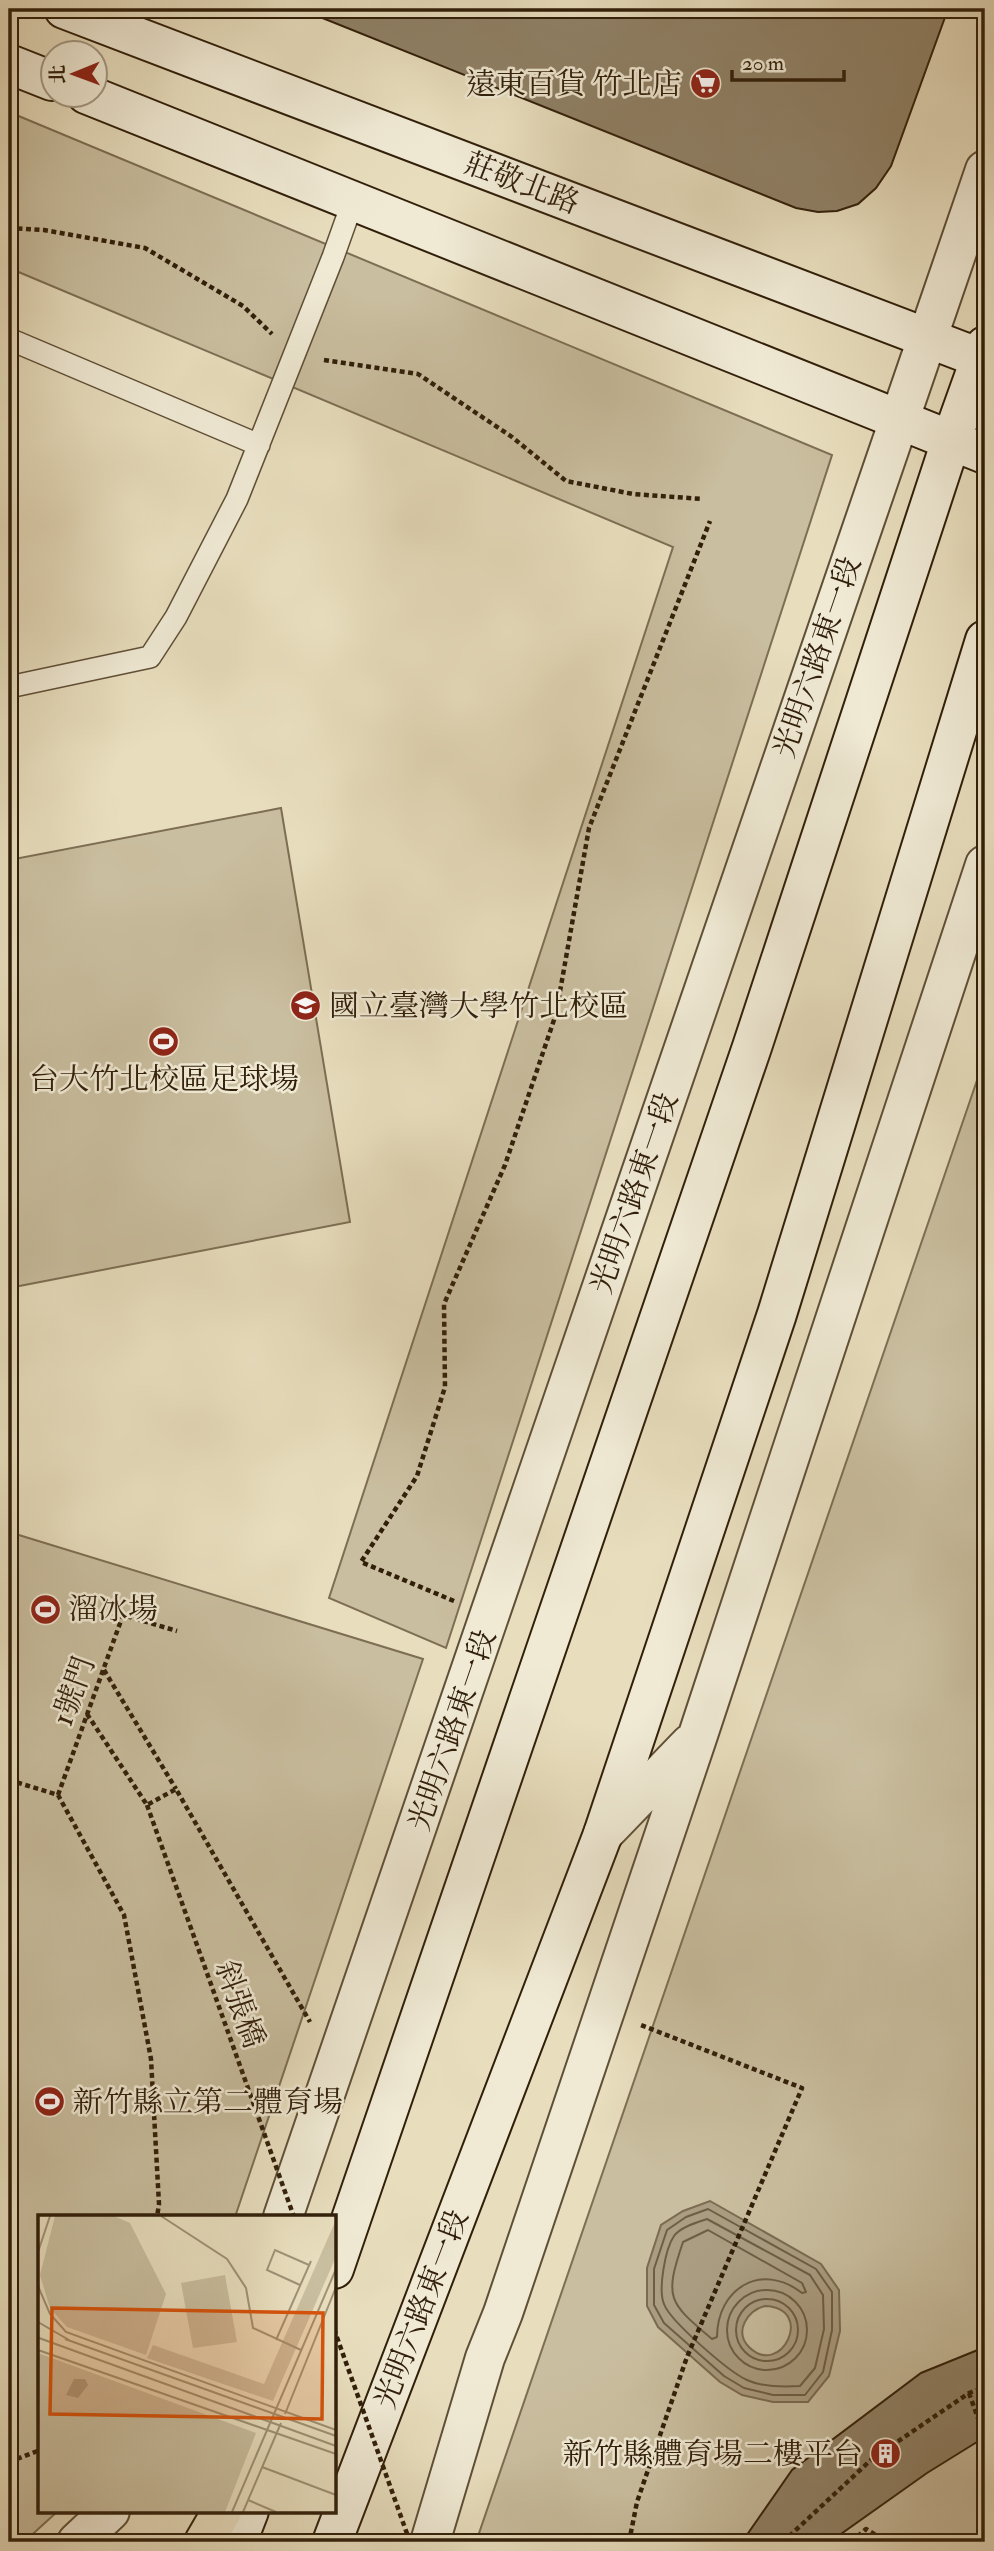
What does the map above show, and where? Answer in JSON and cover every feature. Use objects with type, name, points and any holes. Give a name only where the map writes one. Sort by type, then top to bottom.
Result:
[{"type":"highway","points":[[204,2542],[221,2512]]},
{"type":"street","name":"莊敬北路","points":[[64,9],[926,338],[984,355]]},
{"type":"street","points":[[9,64],[38,75]]},
{"type":"street","points":[[108,103],[968,447]]},
{"type":"street","name":"光明六路東一段","points":[[283,2215],[458,1712],[985,170]]},
{"type":"street","name":"光明六路東一段","points":[[336,2263],[752,1047],[968,447],[984,355]]},
{"type":"street","name":"光明六路東一段","points":[[332,2542],[603,1834],[777,1314],[985,640]]},
{"type":"street","points":[[429,2542],[485,2358],[503,2313],[697,1738],[985,865]]},
{"type":"street","points":[[603,1834],[697,1738]]},
{"type":"street","points":[[77,2542],[109,2512]]},
{"type":"street","points":[[237,2542],[249,2512]]},
{"type":"lane","points":[[9,687],[150,657],[176,617],[237,499],[353,201]]},
{"type":"lane","points":[[9,339],[259,445]]},
{"type":"path","points":[[9,228],[44,230],[145,248],[243,306],[294,356],[418,373],[512,437],[566,481],[633,494],[702,499]]},
{"type":"path","points":[[460,1603],[361,1562],[417,1476],[445,1387],[444,1304],[505,1165],[556,1014],[589,828],[710,521]]},
{"type":"path","name":"1號門","points":[[58,1795],[123,1615],[177,1631]]},
{"type":"path","points":[[103,1669],[176,1789],[312,2026]]},
{"type":"path","name":"斜張橋","points":[[87,1714],[147,1805],[293,2215]]},
{"type":"path","points":[[9,1780],[58,1795],[124,1915],[151,2059],[159,2204],[157,2215]]},
{"type":"path","points":[[147,1805],[176,1789]]},
{"type":"path","points":[[629,2542],[637,2502],[687,2357],[802,2088],[639,2024]]},
{"type":"path","points":[[336,2335],[410,2542]]},
{"type":"path","points":[[783,2542],[872,2459],[969,2393],[985,2387]]},
{"type":"path","points":[[969,2393],[985,2437]]},
{"type":"path","points":[[9,2462],[38,2451]]},
{"type":"path","points":[[851,2542],[866,2529],[887,2542]]},
{"type":"shaded area","points":[[9,112],[832,455],[446,1648],[329,1598],[673,547],[9,268]]},
{"type":"shaded area","name":"台大竹北校區足球場","points":[[281,808],[350,1222],[9,1288],[9,860]]},
{"type":"shaded area","points":[[985,1057],[985,2542],[476,2542]]},
{"type":"shaded area","points":[[9,1532],[423,1659],[236,2215],[38,2215],[38,2512],[57,2512],[24,2542],[9,2542]]},
{"type":"water","points":[[710,2201],[821,2264],[839,2290],[840,2331],[829,2376],[808,2402],[773,2402],[742,2395],[720,2382],[658,2327],[647,2306],[647,2268],[661,2225],[683,2211]],"holes":[[[765,2306],[780,2310],[789,2318],[791,2328],[788,2339],[782,2349],[761,2355],[745,2341],[745,2322],[759,2308]]]},
{"type":"building","name":"遠東百貨 竹北店","points":[[300,9],[948,9],[891,166],[876,188],[858,204],[837,211],[818,212],[796,208]]},
{"type":"building","name":"新竹縣體育場二樓平台","points":[[985,2347],[985,2437],[927,2473],[841,2534],[835,2542],[742,2542],[792,2470],[921,2373]]},
{"type":"place","name":"遠東百貨 竹北店","points":[[705,84]]},
{"type":"place","name":"國立臺灣大學竹北校區","points":[[306,1006]]},
{"type":"place","name":"台大竹北校區足球場","points":[[164,1041]]},
{"type":"place","name":"溜冰場","points":[[45,1609]]},
{"type":"place","name":"新竹縣立第二體育場","points":[[50,2102]]},
{"type":"place","name":"新竹縣體育場二樓平台","points":[[886,2454]]}]
